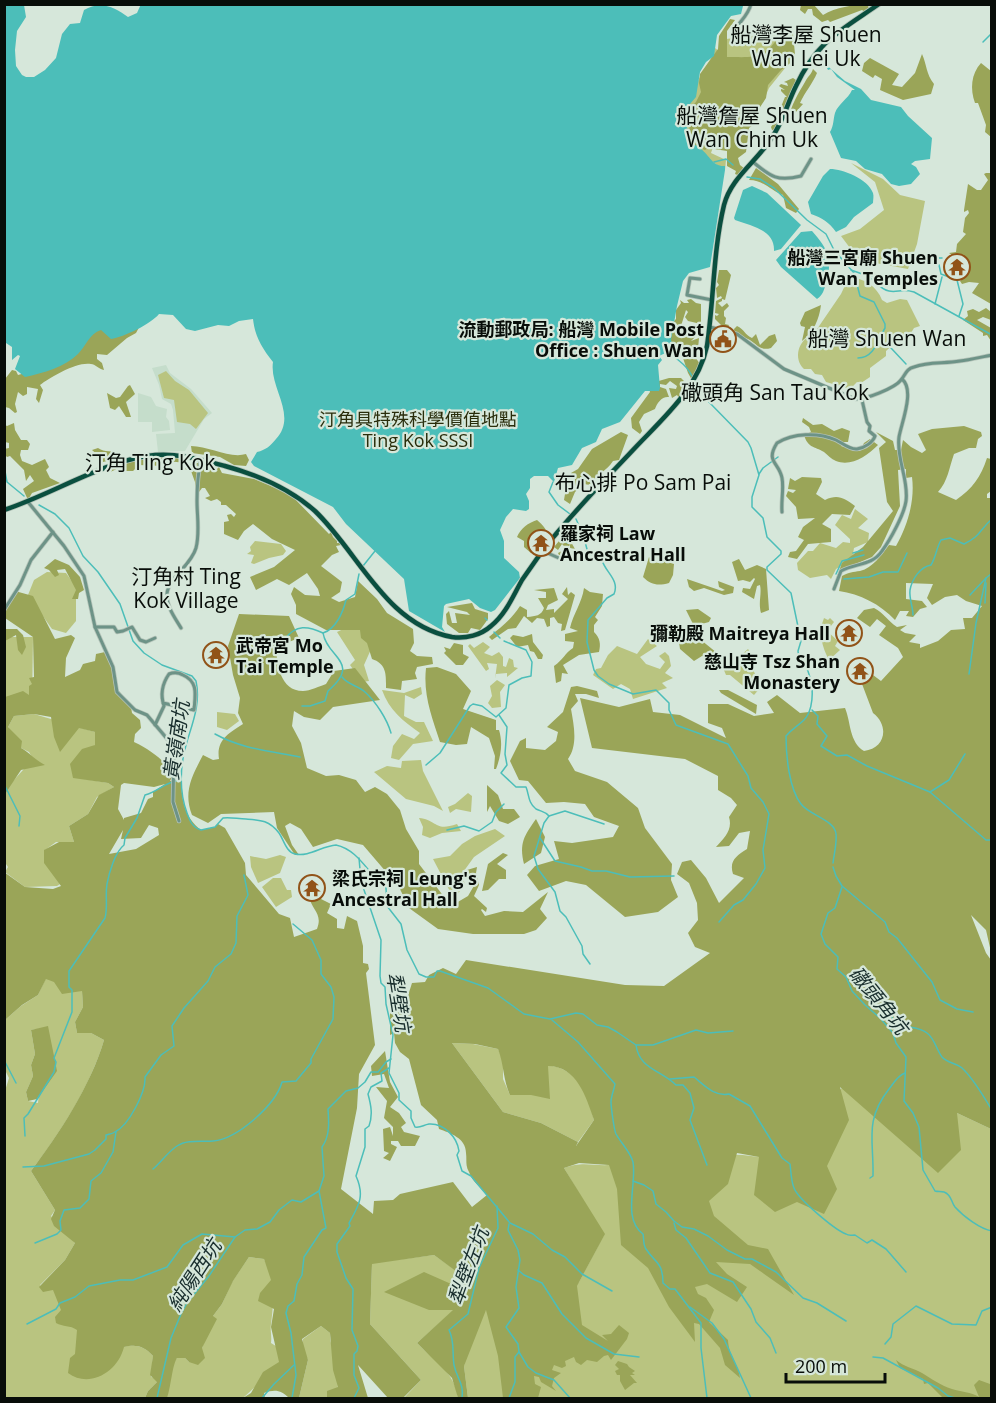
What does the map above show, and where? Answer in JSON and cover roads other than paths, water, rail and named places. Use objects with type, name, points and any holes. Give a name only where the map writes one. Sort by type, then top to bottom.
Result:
[{"type":"main road","points":[[4,510],[128,460],[168,454],[201,459],[258,476],[284,488],[301,500],[327,525],[387,598],[420,624],[449,636],[473,636],[492,626],[543,551],[571,516],[686,392],[706,352],[724,205],[737,179],[770,142],[779,128],[793,92],[812,57],[834,34],[879,4]]},
{"type":"street","points":[[732,35],[737,25],[748,13],[751,4]]},
{"type":"street","points":[[753,161],[771,176],[780,179],[798,177],[803,174],[810,159]]},
{"type":"street","points":[[700,279],[690,278],[687,295],[712,300]]},
{"type":"street","points":[[710,327],[737,334],[784,369],[849,398],[862,400],[902,379],[907,370],[915,366],[958,362],[992,355]]},
{"type":"street","points":[[834,589],[841,571],[872,561],[881,553],[904,508],[906,492],[899,438],[908,391],[902,379]]},
{"type":"street","points":[[782,512],[782,477],[773,461],[773,451],[777,443],[796,436],[819,435],[857,449],[872,442],[875,436],[869,431],[862,400]]},
{"type":"street","points":[[181,628],[168,604],[167,593],[168,585],[191,558],[196,546],[197,485],[201,459]]},
{"type":"street","points":[[28,502],[32,510],[53,532],[84,576],[95,627],[113,668],[117,692],[135,710],[147,715],[174,747],[173,802],[179,821]]},
{"type":"street","points":[[4,610],[20,585],[31,560],[53,532]]},
{"type":"street","points":[[539,546],[543,551],[561,559]]},
{"type":"street","points":[[95,627],[114,627],[117,632],[132,627],[140,640],[146,642],[155,638]]},
{"type":"street","points":[[156,725],[164,706],[163,703],[161,694],[167,676],[171,672],[187,676],[194,683],[196,688],[194,711],[163,703]]},
{"type":"water","points":[[141,4],[745,5],[741,14],[731,16],[717,35],[714,56],[706,62],[700,72],[696,97],[684,111],[683,119],[688,130],[689,141],[715,163],[725,166],[725,170],[710,267],[689,273],[683,281],[671,340],[674,349],[659,356],[662,360],[658,365],[659,391],[645,391],[620,422],[602,429],[596,442],[582,448],[572,465],[558,468],[554,482],[548,476],[534,476],[530,479],[530,488],[526,494],[529,509],[526,511],[513,509],[500,530],[504,541],[504,558],[519,572],[520,578],[495,610],[491,612],[480,608],[469,599],[446,604],[442,627],[445,632],[409,611],[404,579],[346,524],[333,507],[254,466],[251,462],[257,452],[268,447],[282,430],[284,411],[275,382],[273,362],[260,342],[253,319],[239,321],[229,326],[218,325],[195,331],[186,329],[173,315],[159,314],[144,326],[116,338],[111,339],[101,330],[97,332],[73,359],[53,369],[25,377],[15,369],[20,356],[12,360],[12,347],[4,344],[5,5],[24,5],[26,17],[17,31],[16,66],[22,75],[34,77],[45,70],[56,58],[62,34],[70,24],[80,23],[84,10],[102,5],[118,10],[128,17],[137,13]]},
{"type":"water","points":[[831,69],[845,81],[861,89],[871,100],[901,107],[932,138],[930,159],[915,161],[911,164],[920,174],[911,184],[899,186],[891,184],[882,174],[865,169],[856,161],[841,158],[830,132],[836,110],[852,90],[855,90],[837,77]]},
{"type":"water","points":[[830,169],[861,179],[873,193],[873,203],[854,217],[846,227],[836,232],[825,221],[811,214],[808,202],[823,176]]},
{"type":"water","points":[[752,186],[767,193],[801,225],[781,249],[774,251],[771,238],[767,234],[734,218],[743,190]]},
{"type":"water","points":[[812,231],[822,243],[829,261],[825,288],[817,299],[776,260],[801,232]]},
{"type":"waterway","points":[[983,42],[992,33]]},
{"type":"waterway","points":[[714,162],[726,159],[733,165]]},
{"type":"waterway","points":[[747,177],[760,179],[774,188],[807,220],[826,234],[834,250],[854,273],[860,296],[874,302],[885,328],[872,352],[858,358]]},
{"type":"waterway","points":[[942,258],[934,258],[932,261],[939,265],[941,274],[957,280],[963,304],[959,316]]},
{"type":"waterway","points":[[851,270],[868,276],[885,276],[894,281],[908,279]]},
{"type":"waterway","points":[[868,276],[886,290],[914,292],[992,335]]},
{"type":"waterway","points":[[935,304],[942,277]]},
{"type":"waterway","points":[[880,341],[891,348],[906,364]]},
{"type":"waterway","points":[[670,352],[692,376]]},
{"type":"waterway","name":"䃟頭角坑","points":[[698,384],[706,399],[748,442],[751,448],[759,475],[752,497],[752,507],[763,518],[767,537],[781,551],[767,570],[791,593],[801,641],[798,651],[799,659],[808,671],[812,688],[808,714],[786,736],[789,772],[801,804],[835,829],[833,863]]},
{"type":"waterway","points":[[4,416],[4,425]]},
{"type":"waterway","points":[[759,474],[763,468],[778,457]]},
{"type":"waterway","points":[[4,466],[7,482],[24,496]]},
{"type":"waterway","points":[[553,482],[549,492],[558,505],[570,514]]},
{"type":"waterway","name":"黃嶺南坑","points":[[39,505],[55,514],[69,528],[83,556],[98,572],[120,604],[133,641],[144,653],[162,665],[192,676],[196,681],[197,706],[184,753],[181,779],[184,805],[193,825],[201,830],[215,827],[223,818],[260,820],[275,829],[292,853],[300,855],[336,845],[351,852],[386,888],[387,906],[401,924],[407,950],[419,974],[434,977],[437,971],[440,971],[488,988],[524,1014],[550,1019],[576,1013],[583,1014],[597,1025],[617,1032],[636,1045],[641,1059],[646,1064],[676,1085],[683,1085],[690,1093],[694,1108],[690,1120],[707,1165]]},
{"type":"waterway","points":[[576,519],[584,537]]},
{"type":"waterway","points":[[913,615],[911,586],[920,571],[931,565],[941,540],[950,538],[964,544],[977,535],[992,519]]},
{"type":"waterway","points":[[564,541],[568,543],[570,539],[579,535],[584,538],[588,553],[602,560],[614,580],[614,594],[607,598],[588,620],[587,642],[594,670],[598,676],[609,684],[633,694],[656,690],[669,703],[669,710],[676,725],[728,744],[748,776],[751,788],[763,802],[769,814],[763,850],[765,868],[743,900],[734,905],[719,922]]},
{"type":"waterway","points":[[853,553],[863,550]]},
{"type":"waterway","points":[[363,566],[375,551]]},
{"type":"waterway","points":[[844,579],[869,577],[883,572],[898,572],[907,553]]},
{"type":"waterway","points":[[836,574],[842,561],[864,555]]},
{"type":"waterway","points":[[992,567],[992,576]]},
{"type":"waterway","points":[[302,706],[325,701],[328,691],[342,673],[340,660],[330,649],[323,633],[332,628],[341,615],[346,600],[355,594],[359,574]]},
{"type":"waterway","points":[[969,674],[976,623],[986,578],[991,574]]},
{"type":"waterway","points":[[970,595],[986,578]]},
{"type":"waterway","points":[[985,603],[986,583]]},
{"type":"waterway","points":[[285,639],[293,631],[302,628],[323,633]]},
{"type":"waterway","points":[[494,632],[500,638]]},
{"type":"waterway","points":[[426,765],[440,753],[470,706],[473,704],[482,706],[496,717],[506,708],[509,685],[531,676],[532,662],[526,650],[504,641]]},
{"type":"waterway","points":[[342,677],[363,690],[373,701],[391,733]]},
{"type":"waterway","points":[[812,710],[818,716],[817,724],[827,736],[821,746],[837,756],[847,755],[867,766],[930,792],[949,780],[965,754]]},
{"type":"waterway","points":[[499,715],[507,727],[505,754],[507,765],[501,773],[516,787],[526,787],[533,807],[549,816],[544,823],[534,856],[538,869],[555,892],[560,911],[566,917],[590,964]]},
{"type":"waterway","points":[[215,734],[246,746],[300,757]]},
{"type":"waterway","points":[[25,1136],[24,1118],[54,1072],[56,1062],[54,1058],[72,1012],[69,971],[105,918],[107,884],[115,858],[137,818],[145,795],[180,780]]},
{"type":"waterway","points":[[4,784],[20,816],[19,826]]},
{"type":"waterway","points":[[930,792],[986,840],[990,840]]},
{"type":"waterway","points":[[447,830],[464,826],[479,831],[492,822],[496,812],[504,804]]},
{"type":"waterway","points":[[549,816],[565,811],[604,824]]},
{"type":"waterway","points":[[540,838],[555,861],[592,871],[606,871],[630,877],[674,876]]},
{"type":"waterway","name":"犁壁坑","points":[[359,858],[361,881],[381,940],[380,976],[381,983],[385,987],[386,1004],[393,1035],[389,1073],[399,1093],[399,1100],[411,1111],[415,1127],[435,1124],[445,1128],[453,1136],[458,1146],[457,1155],[462,1171],[471,1176],[510,1223],[533,1234],[552,1250],[565,1257],[582,1274],[612,1291]]},
{"type":"waterway","points":[[833,867],[842,886],[885,922],[889,932],[897,938],[932,982],[940,1000],[957,1009],[973,1012]]},
{"type":"waterway","points":[[23,1167],[44,1166],[89,1154],[106,1139],[106,1135],[115,1132],[126,1123],[140,1099],[145,1077],[161,1055],[174,1046],[172,1026],[184,1008],[208,981],[215,967],[231,954],[236,943],[237,916],[248,895],[244,875]]},
{"type":"waterway","name":"䃟頭角坑","points":[[842,887],[835,908],[828,913],[821,934],[825,944],[838,957],[837,969],[846,977],[852,991],[893,1033],[896,1043],[906,1057],[904,1101],[919,1127],[923,1170],[935,1191],[947,1193],[962,1214],[977,1225],[992,1231]]},
{"type":"waterway","points":[[153,1169],[181,1144],[223,1139],[244,1127],[264,1110],[282,1082],[296,1081],[311,1063],[333,1019],[334,997],[331,987],[321,974],[321,960],[312,940],[293,924]]},
{"type":"waterway","points":[[881,1017],[891,1016],[903,1026],[927,1033],[942,1057],[962,1068],[970,1077],[992,1110]]},
{"type":"waterway","name":"黃嶺南坑","points":[[552,1020],[578,1042],[615,1084],[611,1098],[615,1132],[633,1162],[633,1220],[643,1234],[645,1247],[660,1267],[663,1283],[670,1289],[675,1289],[701,1323],[701,1348],[707,1398]]},
{"type":"waterway","points":[[636,1045],[653,1045],[696,1030],[708,1033],[733,1031]]},
{"type":"waterway","points":[[292,1398],[296,1375],[286,1313],[288,1306],[294,1301],[297,1284],[302,1275],[304,1257],[322,1230],[326,1228],[319,1191],[324,1176],[322,1147],[328,1134],[328,1109],[346,1091],[358,1088],[371,1072],[378,1072],[391,1059]]},
{"type":"waterway","points":[[4,1060],[16,1083]]},
{"type":"waterway","points":[[354,1398],[359,1388],[354,1375],[354,1354],[358,1346],[352,1330],[353,1289],[346,1278],[337,1252],[337,1244],[350,1226],[349,1223],[360,1200],[360,1189],[356,1176],[365,1147],[365,1129],[369,1126],[371,1118],[368,1094],[371,1087],[382,1081],[381,1073],[389,1068]]},
{"type":"waterway","points":[[870,1178],[873,1176],[872,1131],[876,1111],[894,1082],[905,1073]]},
{"type":"waterway","points":[[670,1079],[694,1077],[715,1092],[729,1094],[750,1106],[782,1158],[790,1164],[793,1185],[802,1199],[834,1227],[848,1235],[855,1235],[867,1243],[872,1240],[886,1249],[906,1272]]},
{"type":"waterway","points":[[35,1243],[61,1230],[60,1221],[64,1210],[80,1208],[89,1199],[91,1181],[101,1173],[113,1152],[116,1132]]},
{"type":"waterway","points":[[633,1181],[653,1191],[656,1204],[682,1227],[694,1229],[727,1250],[745,1259],[752,1259],[776,1272],[803,1298],[817,1303],[846,1321]]},
{"type":"waterway","points":[[27,1324],[56,1309],[60,1303],[75,1297],[89,1286],[133,1280],[167,1267],[183,1245],[202,1234],[235,1237],[245,1230],[257,1229],[270,1222],[279,1210],[292,1200],[301,1202],[319,1191]]},
{"type":"waterway","name":"犁壁左坑","points":[[462,1398],[462,1388],[454,1365],[453,1343],[449,1330],[468,1314],[479,1268],[498,1228],[497,1206]]},
{"type":"waterway","points":[[674,1223],[676,1230],[686,1238],[710,1273],[733,1282],[751,1309],[756,1322],[770,1338],[776,1353]]},
{"type":"waterway","points":[[509,1224],[508,1230],[518,1250],[520,1260],[516,1287],[519,1308],[506,1327],[518,1344],[519,1352],[528,1367],[554,1380],[570,1398]]},
{"type":"waterway","name":"純陽西坑","points":[[157,1398],[171,1338],[181,1314],[235,1237]]},
{"type":"waterway","points":[[518,1270],[542,1283],[562,1314],[586,1338],[614,1354],[639,1357]]},
{"type":"waterway","points":[[885,1344],[891,1337],[893,1324],[916,1306],[952,1324],[976,1325],[982,1311],[992,1307]]},
{"type":"waterway","points":[[690,1307],[712,1323],[724,1339],[751,1398]]},
{"type":"waterway","points":[[509,1398],[515,1382],[515,1357],[519,1352]]},
{"type":"waterway","points":[[873,1357],[883,1358],[955,1398]]},
{"type":"waterway","points":[[262,1398],[294,1365]]},
{"type":"place","name":"船灣三宮廟 Shuen Wan Temples","points":[[957,267]]},
{"type":"place","name":"流動郵政局: 船灣 Mobile Post Office : Shuen Wan","points":[[723,339]]},
{"type":"place","name":"羅家祠 Law Ancestral Hall","points":[[541,543]]},
{"type":"place","name":"彌勒殿 Maitreya Hall","points":[[849,633]]},
{"type":"place","name":"武帝宮 Mo Tai Temple","points":[[216,655]]},
{"type":"place","name":"慈山寺 Tsz Shan Monastery","points":[[860,671]]},
{"type":"place","name":"梁氏宗祠 Leung's Ancestral Hall","points":[[312,888]]},
{"type":"district","name":"船灣李屋 Shuen Wan Lei Uk","points":[[806,46]]},
{"type":"district","name":"船灣詹屋 Shuen Wan Chim Uk","points":[[752,127]]},
{"type":"district","name":"船灣 Shuen Wan","points":[[887,338]]},
{"type":"district","name":"䃟頭角 San Tau Kok","points":[[775,392]]},
{"type":"district","name":"汀角 Ting Kok","points":[[150,462]]},
{"type":"district","name":"布心排 Po Sam Pai","points":[[643,482]]},
{"type":"district","name":"汀角村 Ting Kok Village","points":[[186,588]]},
{"type":"park label","name":"汀角具特殊科學價值地點 Ting Kok SSSI","points":[[418,429]]}]
